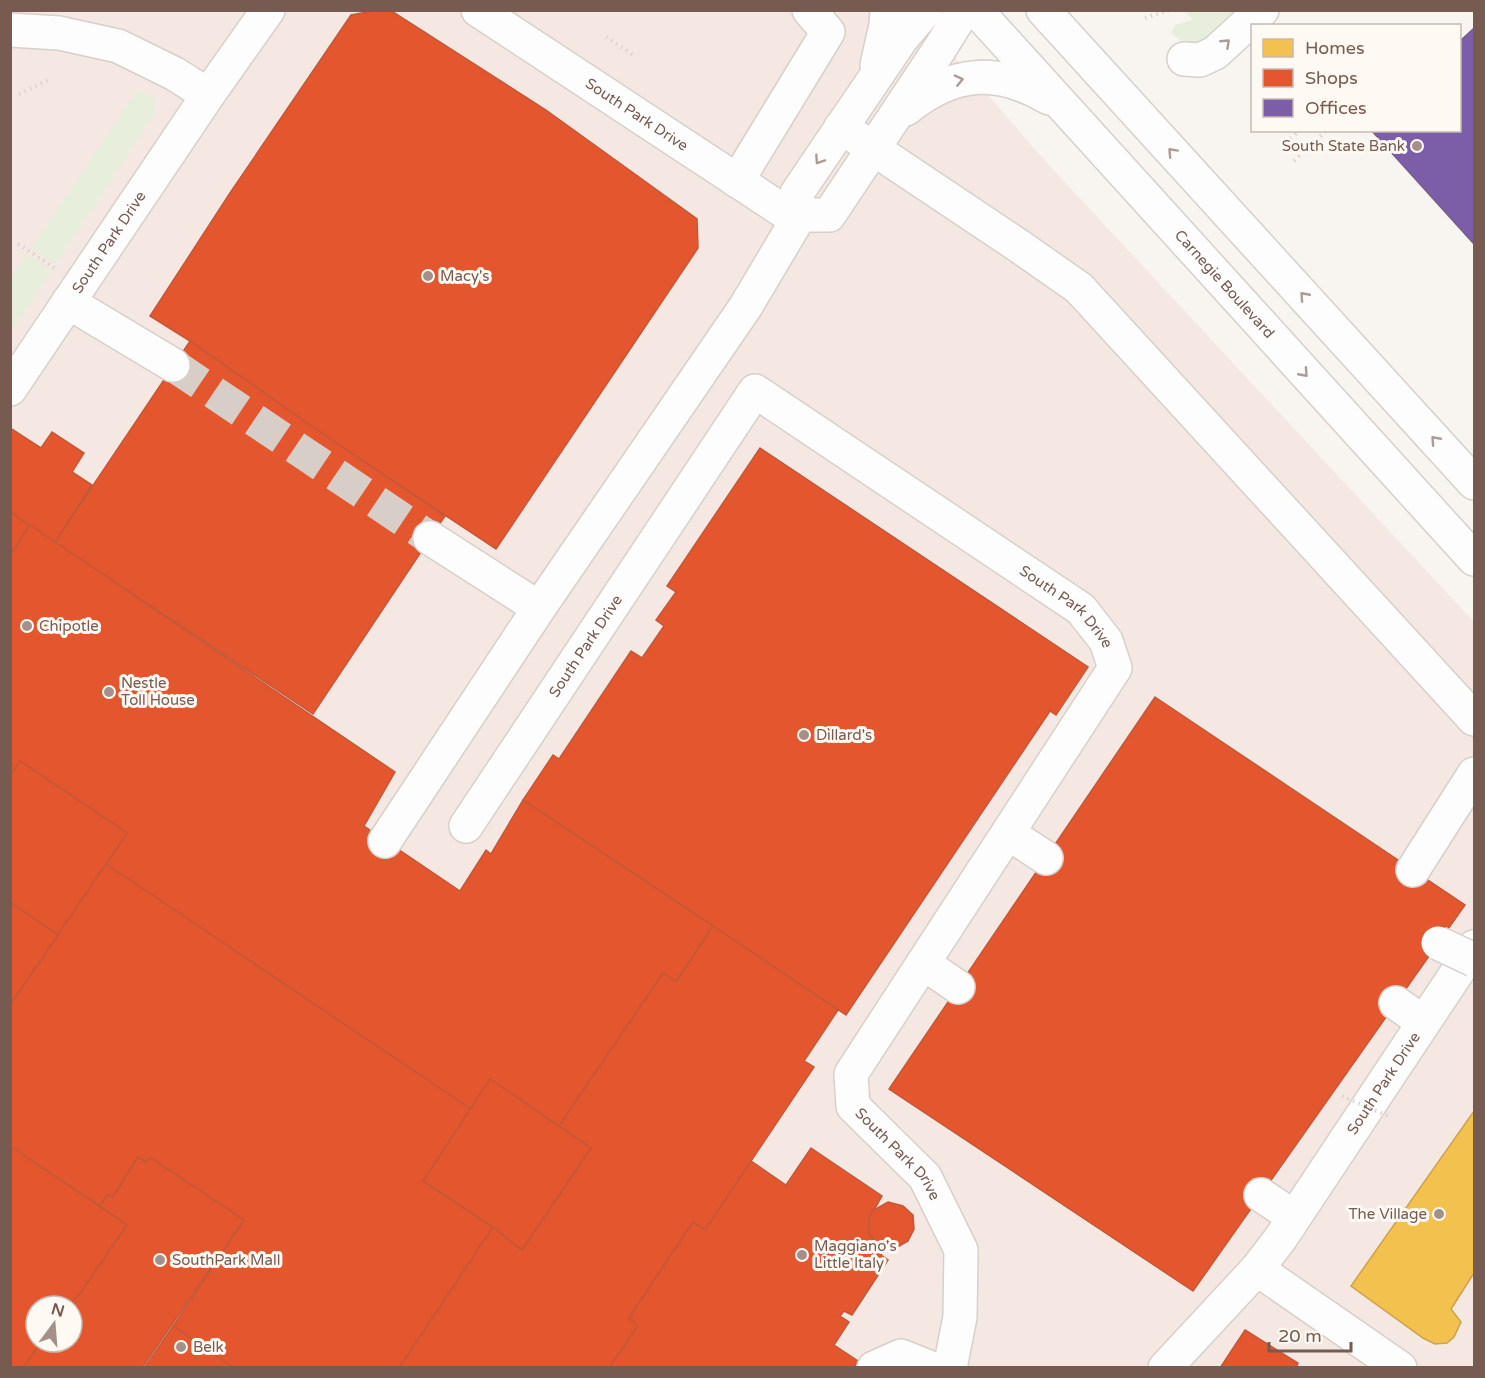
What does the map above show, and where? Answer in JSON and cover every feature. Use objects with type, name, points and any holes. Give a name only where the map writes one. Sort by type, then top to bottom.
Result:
[{"type":"street","name":"South Park Drive","points":[[10,389],[268,10]]},
{"type":"street","name":"South Park Drive","points":[[478,10],[737,181],[798,217]]},
{"type":"street","points":[[737,181],[828,32],[809,10]]},
{"type":"street","points":[[870,83],[882,44],[886,10]]},
{"type":"street","points":[[385,841],[538,608],[746,306],[798,217],[796,193],[870,83],[902,38],[926,10]]},
{"type":"street","points":[[798,217],[829,215],[959,18],[962,10]]},
{"type":"street","name":"Carnegie Boulevard","points":[[976,10],[1474,559]]},
{"type":"street","points":[[1043,10],[1474,483]]},
{"type":"street","points":[[1184,59],[1200,60],[1215,53],[1262,10]]},
{"type":"street","points":[[10,30],[59,33],[118,46],[175,74],[208,95]]},
{"type":"street","points":[[892,120],[936,88],[970,77],[1001,79],[1018,83],[1047,97],[1067,111]]},
{"type":"street","points":[[841,128],[1079,288],[1474,719]]},
{"type":"street","points":[[68,302],[173,366]]},
{"type":"street","name":"South Park Drive","points":[[466,825],[754,391],[1081,609],[1106,640],[1115,668],[851,1074],[853,1106],[925,1177],[961,1250],[960,1317],[950,1368]]},
{"type":"street","points":[[430,538],[538,608]]},
{"type":"street","points":[[1413,870],[1474,774]]},
{"type":"street","points":[[1008,833],[1046,858]]},
{"type":"street","points":[[1438,943],[1474,960]]},
{"type":"street","name":"South Park Drive","points":[[1166,1368],[1257,1269],[1280,1239],[1474,947]]},
{"type":"street","points":[[923,963],[958,987]]},
{"type":"street","points":[[1396,1003],[1423,1022]]},
{"type":"street","points":[[1261,1195],[1294,1217]]},
{"type":"street","points":[[1257,1269],[1400,1368]]},
{"type":"street","points":[[874,1368],[901,1356],[931,1368]]},
{"type":"path","points":[[1145,18],[1170,10]]},
{"type":"path","points":[[606,37],[635,56]]},
{"type":"path","points":[[19,94],[51,79]]},
{"type":"path","points":[[1282,147],[1298,132]]},
{"type":"path","points":[[1294,160],[1324,132]]},
{"type":"path","points":[[18,244],[56,269]]},
{"type":"path","points":[[1342,1096],[1390,1118]]},
{"type":"shaded area","name":"SouthPark Mall","points":[[10,11],[915,11],[1046,162],[1474,622],[1474,1367],[11,1367]]},
{"type":"green space","points":[[1185,11],[1245,11],[1206,45],[1189,48],[1171,33],[1175,25],[1193,20]]},
{"type":"green space","points":[[139,91],[153,97],[155,110],[152,118],[56,264],[31,248],[133,96]]},
{"type":"green space","points":[[27,254],[52,271],[11,332],[11,278]]},
{"type":"building: Homes","name":"The Village","points":[[1474,1111],[1474,1273],[1451,1309],[1461,1322],[1454,1337],[1447,1343],[1435,1344],[1423,1338],[1351,1286]]},
{"type":"building: Shops","name":"Macy's","points":[[390,10],[546,110],[697,219],[698,248],[496,549],[150,316],[351,15]]},
{"type":"building: Shops","points":[[190,341],[445,516],[313,714],[55,542]]},
{"type":"building: Shops","points":[[10,428],[41,448],[52,432],[84,453],[72,472],[92,485],[55,542],[10,512]]},
{"type":"building: Shops","name":"Dillard's","points":[[760,448],[1088,667],[1056,715],[1050,711],[846,1015],[523,800],[553,755],[559,759],[631,651],[642,658],[664,626],[656,620],[676,592],[667,586]]},
{"type":"building: Shops","points":[[10,512],[30,525],[10,555]]},
{"type":"building: Shops","points":[[30,525],[395,772],[364,826],[460,891],[486,850],[491,854],[523,800],[713,926],[676,982],[663,973],[559,1126],[490,1079],[472,1110],[106,864],[127,833],[20,761],[10,776],[10,555]]},
{"type":"building: Shops","points":[[1155,697],[1465,905],[1193,1291],[889,1089]]},
{"type":"building: Shops","points":[[20,761],[127,833],[58,935],[10,902],[10,776]]},
{"type":"building: Shops","points":[[106,864],[472,1110],[423,1181],[493,1227],[399,1368],[234,1368],[173,1326],[244,1220],[151,1158],[146,1162],[138,1157],[113,1197],[107,1195],[100,1206],[10,1146],[10,1005]]},
{"type":"building: Shops","points":[[10,902],[58,935],[10,1005]]},
{"type":"building: Shops","points":[[713,926],[838,1010],[804,1061],[814,1067],[705,1230],[693,1222],[629,1318],[638,1326],[609,1368],[399,1368],[493,1227],[522,1250],[591,1148],[559,1126],[663,973],[676,982]]},
{"type":"building: Shops","points":[[490,1079],[591,1148],[522,1250],[493,1227],[423,1181]]},
{"type":"building: Shops","points":[[10,1146],[127,1225],[80,1294],[24,1294],[24,1354],[33,1354],[23,1368],[10,1368]]},
{"type":"building: Shops","points":[[811,1148],[882,1196],[869,1219],[869,1233],[876,1243],[885,1249],[881,1255],[888,1260],[852,1315],[844,1311],[840,1316],[849,1322],[834,1345],[858,1361],[855,1366],[857,1368],[609,1368],[638,1326],[629,1318],[693,1222],[705,1230],[751,1161],[786,1185]]},
{"type":"building: Shops","name":"SouthPark Mall","points":[[138,1157],[146,1162],[151,1158],[244,1220],[142,1368],[23,1368],[33,1354],[84,1354],[84,1294],[80,1294],[127,1225],[100,1206],[107,1195],[113,1197]]},
{"type":"building: Shops","points":[[888,1202],[903,1206],[913,1215],[914,1229],[908,1241],[896,1248],[885,1249],[876,1243],[869,1233],[869,1219],[872,1211]]},
{"type":"building: Shops","name":"Belk","points":[[173,1326],[234,1368],[144,1368]]},
{"type":"building: Shops","points":[[1245,1330],[1298,1363],[1297,1366],[1300,1368],[1220,1368]]},
{"type":"building: Offices","points":[[1474,30],[1474,244],[1373,132],[1461,132],[1461,40]]},
{"type":"tunnel","points":[[173,365],[430,538]]},
{"type":"place","name":"South State Bank","points":[[1417,146]]},
{"type":"place","name":"Macy's","points":[[428,276]]},
{"type":"place","name":"Chipotle","points":[[27,626]]},
{"type":"place","name":"Nestle Toll House","points":[[109,692]]},
{"type":"place","name":"Dillard's","points":[[804,735]]},
{"type":"place","name":"The Village","points":[[1439,1214]]},
{"type":"place","name":"Maggiano's Little Italy","points":[[802,1255]]},
{"type":"place","name":"SouthPark Mall","points":[[160,1260]]},
{"type":"place","name":"Belk","points":[[181,1347]]}]
